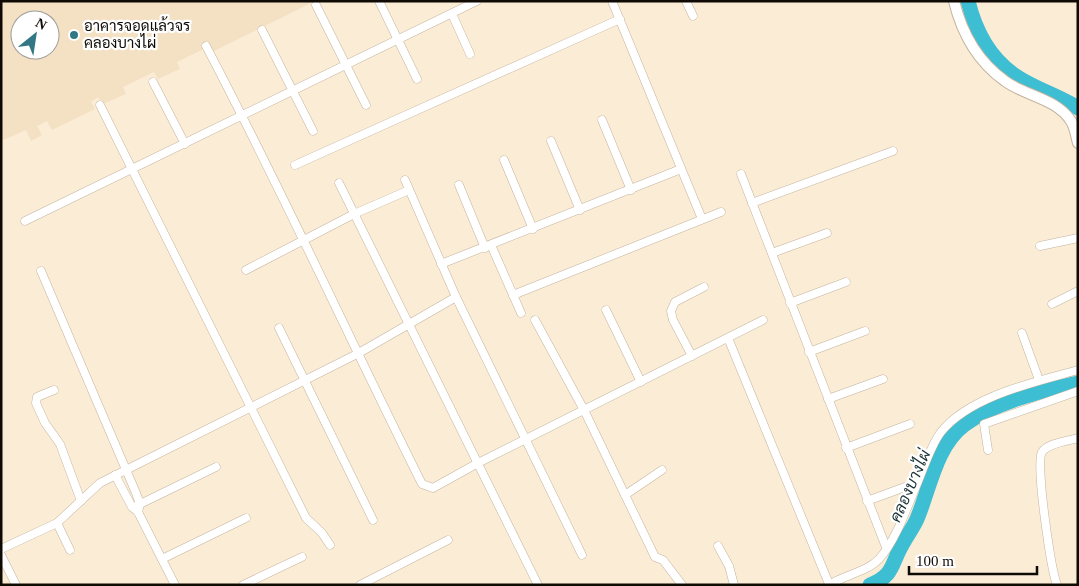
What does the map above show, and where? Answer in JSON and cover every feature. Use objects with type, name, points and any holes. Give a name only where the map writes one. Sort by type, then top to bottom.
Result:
[{"type":"street","points":[[379,1],[417,79]]},
{"type":"street","points":[[25,221],[134,170],[398,38],[478,1]]},
{"type":"street","points":[[612,1],[702,219]]},
{"type":"street","points":[[686,1],[693,16]]},
{"type":"street","points":[[954,1],[960,26],[973,48],[988,67],[1006,82],[1051,104],[1067,116],[1072,122],[1078,143]]},
{"type":"street","points":[[316,5],[366,105]]},
{"type":"street","points":[[452,14],[470,54]]},
{"type":"street","points":[[295,165],[620,19]]},
{"type":"street","points":[[262,30],[294,90],[313,132]]},
{"type":"street","points":[[206,46],[243,116],[357,354],[422,484],[433,488],[478,463],[763,320]]},
{"type":"street","points":[[153,82],[185,144]]},
{"type":"street","points":[[100,105],[306,518],[322,533],[330,545]]},
{"type":"street","points":[[602,120],[631,190]]},
{"type":"street","points":[[551,141],[580,210]]},
{"type":"street","points":[[752,203],[893,151]]},
{"type":"street","points":[[504,160],[533,229]]},
{"type":"street","points":[[441,264],[681,169]]},
{"type":"street","points":[[741,174],[886,547]]},
{"type":"street","points":[[405,180],[456,297],[582,555]]},
{"type":"street","points":[[339,183],[538,585]]},
{"type":"street","points":[[459,185],[521,313]]},
{"type":"street","points":[[246,270],[354,214],[409,190]]},
{"type":"street","points":[[513,295],[721,212]]},
{"type":"street","points":[[772,253],[827,233]]},
{"type":"street","points":[[1040,246],[1078,238]]},
{"type":"street","points":[[40,271],[124,470],[137,508],[175,585]]},
{"type":"street","points":[[790,302],[846,282]]},
{"type":"street","points":[[692,356],[673,320],[671,311],[676,302],[704,287]]},
{"type":"street","points":[[1052,304],[1078,291]]},
{"type":"street","points":[[1,549],[56,523],[100,483],[357,354],[456,297]]},
{"type":"street","points":[[606,310],[641,382]]},
{"type":"street","points":[[535,320],[584,410],[655,557],[663,560],[682,585]]},
{"type":"street","points":[[279,328],[303,381],[373,520]]},
{"type":"street","points":[[810,352],[865,331]]},
{"type":"street","points":[[1022,333],[1039,380]]},
{"type":"street","points":[[728,338],[829,584],[866,568],[879,559],[904,516],[940,434],[954,418],[1004,391],[1078,370]]},
{"type":"street","points":[[828,399],[883,379]]},
{"type":"street","points":[[54,390],[38,398],[36,403],[45,423],[62,450],[81,501]]},
{"type":"street","points":[[988,450],[984,424],[1078,391]]},
{"type":"street","points":[[846,448],[910,424]]},
{"type":"street","points":[[1057,585],[1042,506],[1040,458],[1046,448],[1078,438]]},
{"type":"street","points":[[137,508],[216,467]]},
{"type":"street","points":[[625,494],[662,470]]},
{"type":"street","points":[[115,475],[137,508]]},
{"type":"street","points":[[867,501],[905,487]]},
{"type":"street","points":[[162,560],[246,518]]},
{"type":"street","points":[[56,523],[70,550]]},
{"type":"street","points":[[360,585],[448,540]]},
{"type":"street","points":[[718,546],[729,566],[734,585]]},
{"type":"street","points":[[1,554],[16,585]]},
{"type":"street","points":[[242,585],[302,557]]},
{"type":"shaded area","points":[[1,1],[310,1],[311,3],[212,52],[208,47],[177,62],[180,69],[158,79],[154,72],[123,87],[126,94],[103,104],[98,97],[91,102],[95,109],[52,130],[47,121],[37,126],[42,135],[31,141],[26,130],[1,141]]},
{"type":"waterway","name":"คลองบางไผ่","points":[[968,1],[974,22],[984,42],[1004,67],[1028,83],[1078,108]]},
{"type":"waterway","name":"คลองบางไผ่","points":[[870,585],[884,578],[891,569],[917,519],[940,456],[954,434],[976,417],[1003,404],[1018,398],[1078,383]]},
{"type":"place","name":"อาคารจอดแล้วจร คลองบางไผ่","points":[[74,35]]}]
